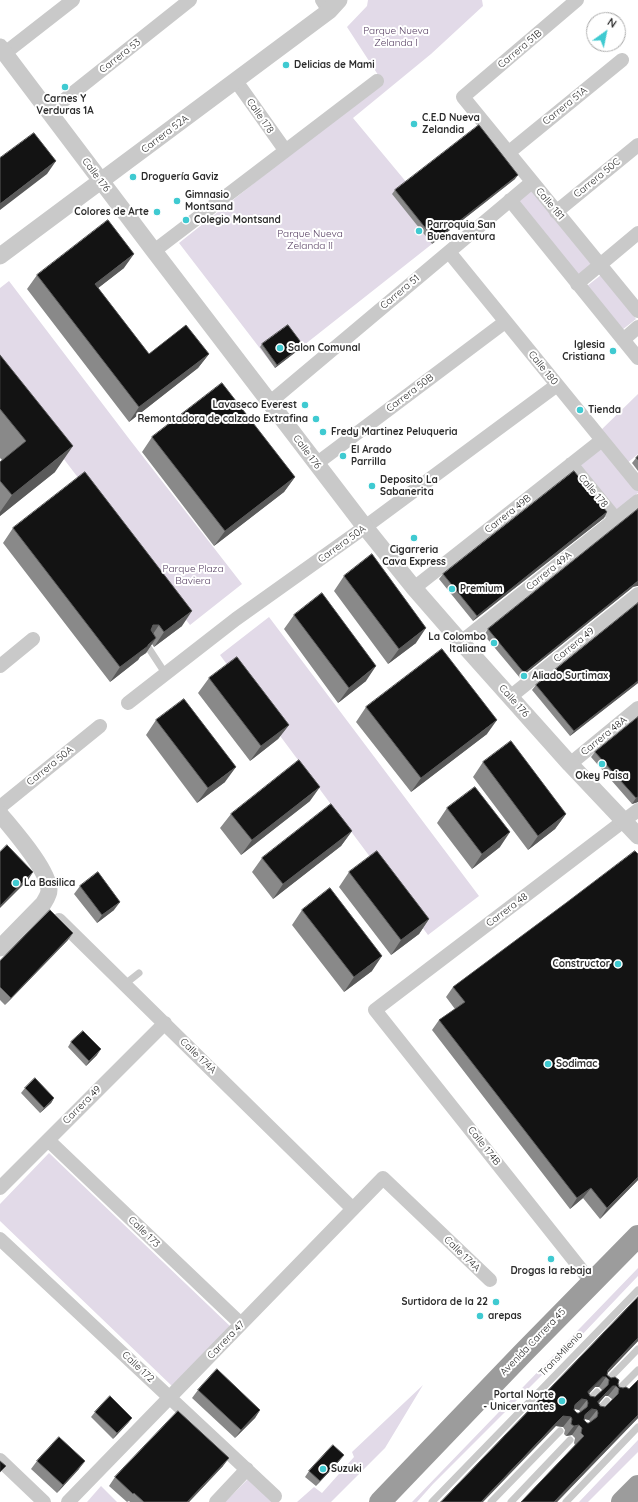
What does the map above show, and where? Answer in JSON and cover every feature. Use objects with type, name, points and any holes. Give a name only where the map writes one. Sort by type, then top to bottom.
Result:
[{"type":"highway","name":"Avenida Carrera 45","points":[[380,1502],[517,1358],[638,1236]]},
{"type":"highway","points":[[622,1502],[638,1486]]},
{"type":"street","points":[[2,50],[73,0]]},
{"type":"street","name":"Carrera 53","points":[[49,112],[190,0]]},
{"type":"street","name":"Carrera 51B","points":[[463,97],[577,0]]},
{"type":"street","name":"Carrera 52A","points":[[0,256],[236,81],[330,4]]},
{"type":"street","name":"Calle 176","points":[[2,50],[316,464],[414,588],[570,764],[638,836]]},
{"type":"street","name":"Carrera 51A","points":[[508,153],[622,60]]},
{"type":"street","name":"Calle 178","points":[[236,81],[285,150]]},
{"type":"street","points":[[154,251],[377,81]]},
{"type":"street","name":"Calle 181","points":[[463,97],[638,311]]},
{"type":"street","name":"Carrera 50C","points":[[556,212],[638,145]]},
{"type":"street","name":"Carrera 51","points":[[270,403],[532,182]]},
{"type":"street","points":[[510,200],[638,358]]},
{"type":"street","points":[[577,284],[638,233]]},
{"type":"street","name":"Calle 180","points":[[449,252],[638,484]]},
{"type":"street","name":"Carrera 50B","points":[[316,464],[505,322]]},
{"type":"street","points":[[623,340],[638,327]]},
{"type":"street","name":"Carrera 50A","points":[[128,703],[165,673],[273,592],[365,527],[557,385]]},
{"type":"street","name":"Carrera 49B","points":[[414,588],[602,440]]},
{"type":"street","name":"Calle 178","points":[[571,464],[615,518]]},
{"type":"street","name":"Carrera 49A","points":[[461,642],[638,501]]},
{"type":"street","name":"Carrera 49","points":[[510,697],[638,594]]},
{"type":"street","points":[[0,666],[33,639]]},
{"type":"street","name":"Carrera 48A","points":[[570,764],[638,708]]},
{"type":"street","name":"Carrera 50A","points":[[0,807],[100,726]]},
{"type":"street","name":"Carrera 48","points":[[375,1010],[638,810]]},
{"type":"street","points":[[0,814],[43,870],[49,887],[46,898],[0,948]]},
{"type":"street","name":"Calle 174A","points":[[46,898],[125,984],[353,1209]]},
{"type":"street","name":"Calle 174B","points":[[375,1010],[592,1282]]},
{"type":"street","name":"Carrera 49","points":[[0,1188],[165,1023]]},
{"type":"street","name":"Calle 173","points":[[48,1140],[241,1324]]},
{"type":"street","name":"Calle 174A","points":[[383,1178],[490,1280]]},
{"type":"street","name":"Carrera 47","points":[[68,1502],[383,1178]]},
{"type":"street","name":"Calle 172","points":[[0,1239],[276,1496]]},
{"type":"street","points":[[0,1460],[44,1502]]},
{"type":"street","points":[[216,1502],[247,1469]]},
{"type":"lane","points":[[146,644],[165,673]]},
{"type":"lane","points":[[125,984],[139,973]]},
{"type":"lane","name":"TransMilenio","points":[[432,1502],[638,1290]]},
{"type":"lane","points":[[604,1384],[638,1349]]},
{"type":"lane","points":[[615,1394],[638,1370]]},
{"type":"lane","points":[[586,1403],[597,1392]]},
{"type":"lane","points":[[596,1413],[607,1401]]},
{"type":"lane","points":[[566,1502],[638,1427]]},
{"type":"lane","points":[[491,1502],[560,1431]]},
{"type":"lane","points":[[511,1502],[570,1440]]},
{"type":"green space","name":"Parque Nueva Zelanda II","points":[[368,0],[482,0],[483,6],[431,54],[353,118],[407,183],[393,194],[432,244],[275,368],[179,243],[382,81],[347,27],[367,6]]},
{"type":"green space","points":[[532,187],[594,263],[578,276],[515,200]]},
{"type":"green space","points":[[601,275],[636,319],[622,330],[587,286]]},
{"type":"green space","name":"Parque Plaza Baviera","points":[[9,281],[242,584],[190,625],[0,375],[0,288]]},
{"type":"green space","points":[[638,394],[638,454],[626,464],[599,432]]},
{"type":"green space","points":[[601,444],[638,488],[638,493],[616,511],[577,463]]},
{"type":"green space","points":[[269,617],[479,896],[428,935],[220,655]]},
{"type":"green space","points":[[49,1153],[231,1327],[173,1387],[0,1221],[0,1204]]},
{"type":"green space","points":[[638,1268],[638,1276],[579,1338],[433,1484],[417,1502],[412,1502]]},
{"type":"green space","points":[[423,1385],[385,1448],[331,1502],[297,1502],[314,1487],[322,1493],[354,1457],[352,1452]]},
{"type":"green space","points":[[638,1440],[638,1452],[588,1502],[579,1502]]},
{"type":"green space","points":[[249,1478],[278,1502],[225,1502]]},
{"type":"green space","points":[[101,1486],[117,1502],[87,1502]]},
{"type":"building","name":"Parroquia San Buenaventura","points":[[479,125],[518,175],[435,240],[395,190]]},
{"type":"building","points":[[34,133],[56,161],[0,204],[0,158]]},
{"type":"building","points":[[108,220],[134,254],[95,284],[149,354],[186,325],[209,354],[139,407],[37,275]]},
{"type":"building","name":"Salon Comunal","points":[[288,325],[303,345],[277,365],[262,344]]},
{"type":"building","points":[[0,355],[73,446],[12,495],[0,481],[0,462],[26,441],[0,409]]},
{"type":"building","points":[[222,383],[295,477],[225,531],[152,437]]},
{"type":"building","points":[[574,471],[607,512],[477,616],[443,574]]},
{"type":"building","points":[[85,472],[192,611],[164,632],[159,625],[153,625],[151,630],[156,638],[148,646],[120,667],[13,528]]},
{"type":"building","points":[[638,509],[638,581],[524,673],[488,629]]},
{"type":"building","points":[[372,554],[426,628],[399,649],[344,576]]},
{"type":"building","points":[[322,593],[376,666],[349,688],[294,615]]},
{"type":"building","points":[[638,603],[638,681],[574,731],[536,685]]},
{"type":"building","points":[[442,649],[497,720],[421,778],[366,707]]},
{"type":"building","points":[[237,657],[289,725],[261,746],[209,678]]},
{"type":"building","points":[[184,699],[236,767],[208,788],[156,720]]},
{"type":"building","points":[[638,717],[638,797],[636,798],[595,752]]},
{"type":"building","points":[[511,741],[566,814],[538,836],[483,762]]},
{"type":"building","points":[[299,760],[320,787],[252,840],[231,814]]},
{"type":"building","points":[[475,787],[510,832],[482,854],[447,808]]},
{"type":"building","points":[[331,804],[352,831],[283,884],[262,858]]},
{"type":"building","points":[[7,845],[33,872],[0,906],[0,852]]},
{"type":"building","points":[[377,851],[429,919],[401,940],[349,872]]},
{"type":"building","name":"Sodimac","points":[[635,851],[638,854],[638,1177],[607,1208],[591,1188],[577,1198],[439,1020],[465,1002],[453,987]]},
{"type":"building","points":[[98,872],[120,902],[102,915],[80,886]]},
{"type":"building","points":[[330,888],[382,956],[354,977],[302,910]]},
{"type":"building","points":[[50,910],[73,933],[11,998],[0,987],[0,961]]},
{"type":"building","points":[[83,1031],[101,1049],[89,1061],[71,1042]]},
{"type":"building","points":[[35,1078],[54,1098],[44,1108],[25,1088]]},
{"type":"building","name":"Portal Norte - Unicervantes","points":[[638,1297],[638,1338],[608,1370],[607,1375],[611,1378],[615,1377],[619,1380],[619,1387],[626,1387],[629,1389],[638,1380],[638,1415],[554,1502],[521,1502],[584,1436],[581,1433],[582,1428],[579,1425],[574,1426],[571,1424],[571,1417],[563,1416],[481,1502],[441,1502]],"holes":[[[603,1377],[606,1377],[609,1380],[608,1385],[595,1397],[590,1396],[588,1392]],[[613,1386],[616,1386],[619,1389],[618,1394],[605,1407],[600,1406],[598,1402]],[[582,1399],[587,1400],[588,1403],[587,1407],[579,1413],[574,1410],[575,1405]],[[592,1409],[597,1410],[598,1413],[597,1417],[589,1423],[584,1420],[585,1415]]]},
{"type":"building","points":[[217,1369],[260,1410],[241,1430],[198,1390]]},
{"type":"building","points":[[110,1396],[132,1418],[117,1433],[95,1412]]},
{"type":"building","points":[[178,1411],[229,1458],[187,1502],[144,1502],[115,1477]]},
{"type":"building","points":[[59,1437],[85,1461],[63,1485],[37,1461]]},
{"type":"building","name":"Suzuki","points":[[333,1445],[344,1455],[320,1481],[309,1471]]},
{"type":"building","points":[[0,1461],[6,1466],[0,1472]]},
{"type":"place","name":"Delicias de Mami","points":[[286,65]]},
{"type":"place","name":"Carnes Y Verduras 1A","points":[[65,87]]},
{"type":"place","name":"C.E.D Nueva Zelandia","points":[[414,124]]},
{"type":"place","name":"Droguería Gaviz","points":[[133,177]]},
{"type":"place","name":"Gimnasio Montsand","points":[[177,201]]},
{"type":"place","name":"Colores de Arte","points":[[157,212]]},
{"type":"place","name":"Colegio Montsand","points":[[186,220]]},
{"type":"place","name":"Parroquia San Buenaventura","points":[[419,231]]},
{"type":"place","name":"Salon Comunal","points":[[280,348]]},
{"type":"place","name":"Iglesia Cristiana","points":[[613,351]]},
{"type":"place","name":"Lavaseco Everest","points":[[305,405]]},
{"type":"place","name":"Tienda","points":[[580,410]]},
{"type":"place","name":"Remontadora de calzado Extrafina","points":[[316,419]]},
{"type":"place","name":"Fredy Martinez Peluqueria","points":[[323,432]]},
{"type":"place","name":"El Arado Parrilla","points":[[343,456]]},
{"type":"place","name":"Deposito La Sabanerita","points":[[372,486]]},
{"type":"place","name":"Cigarreria Cava Express","points":[[414,538]]},
{"type":"place","name":"Premium","points":[[452,589]]},
{"type":"place","name":"La Colombo Italiana","points":[[494,643]]},
{"type":"place","name":"Aliado Surtimax","points":[[524,676]]},
{"type":"place","name":"Okey Paisa","points":[[602,764]]},
{"type":"place","name":"La Basilica","points":[[16,883]]},
{"type":"place","name":"Constructor","points":[[618,964]]},
{"type":"place","name":"Sodimac","points":[[548,1064]]},
{"type":"place","name":"Drogas la rebaja","points":[[551,1259]]},
{"type":"place","name":"Surtidora de la 22","points":[[496,1302]]},
{"type":"place","name":"arepas","points":[[480,1316]]},
{"type":"place","name":"Portal Norte - Unicervantes","points":[[562,1401]]},
{"type":"place","name":"Suzuki","points":[[323,1469]]},
{"type":"park label","name":"Parque Nueva Zelanda I","points":[[396,36]]}]
